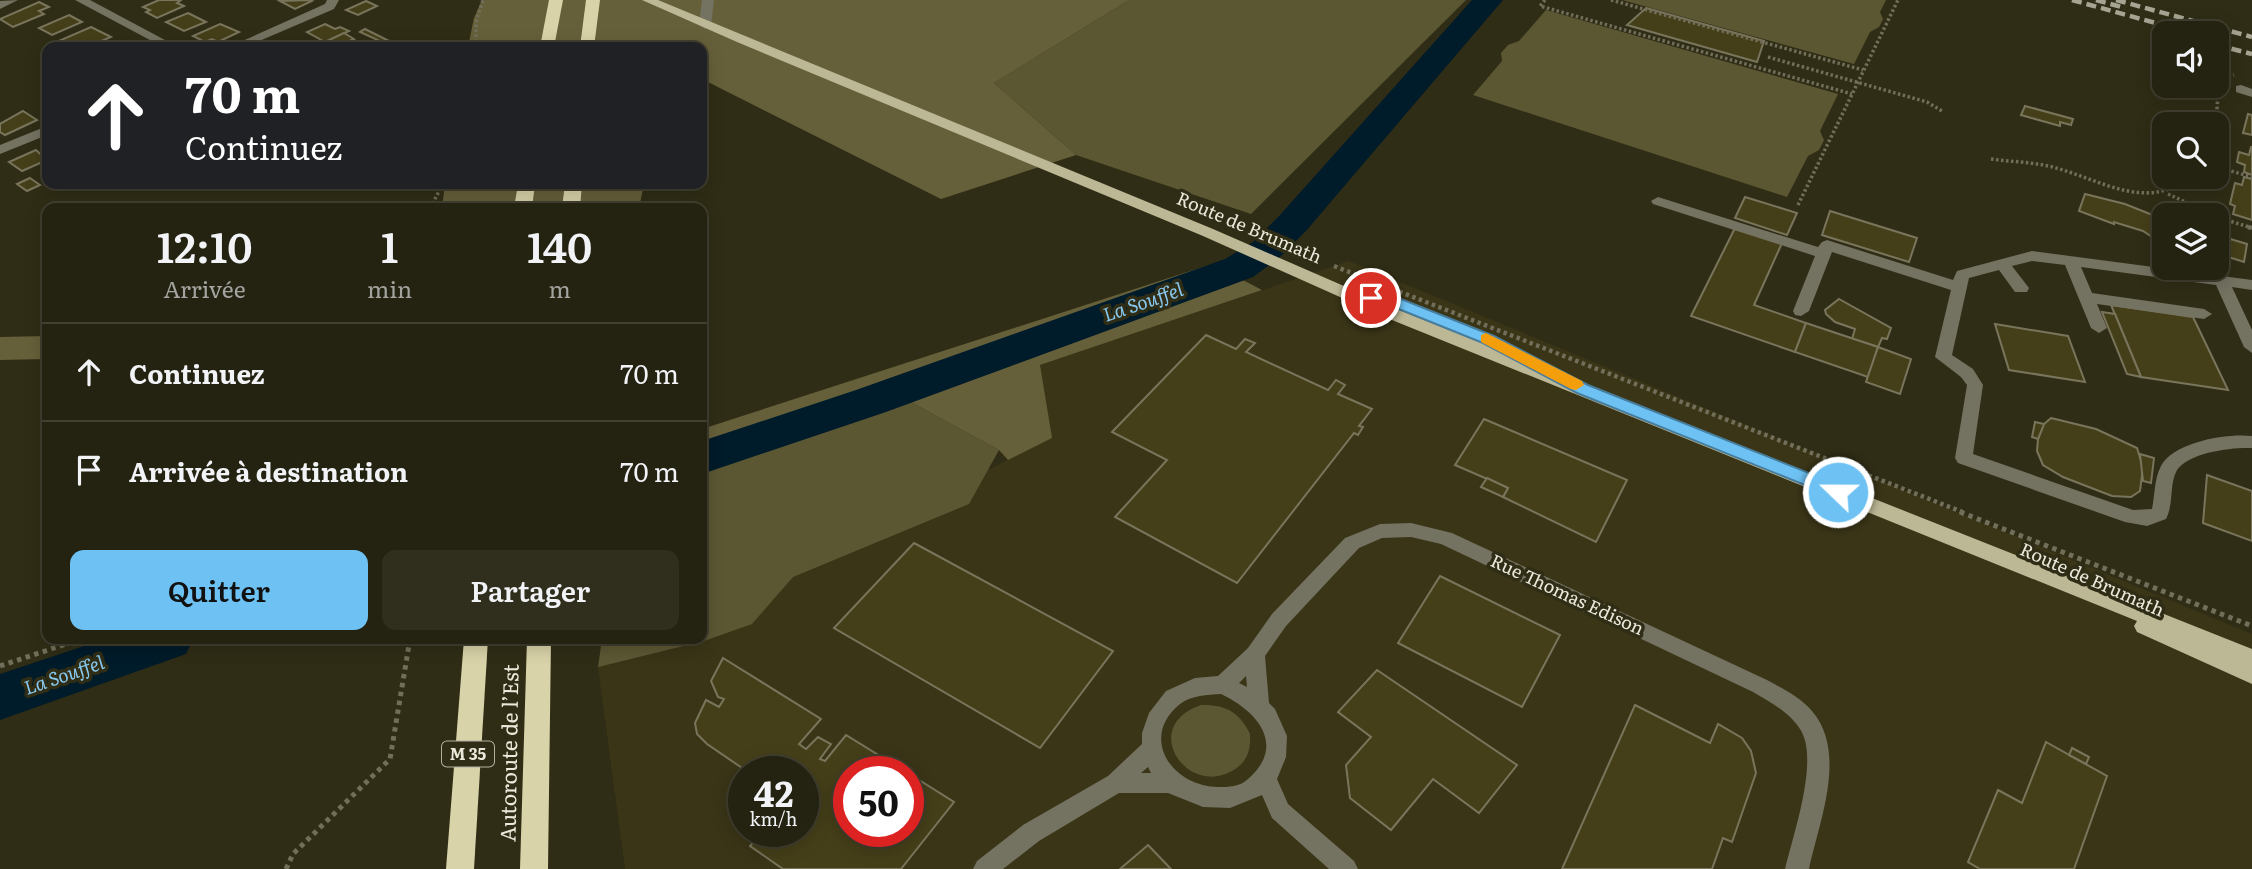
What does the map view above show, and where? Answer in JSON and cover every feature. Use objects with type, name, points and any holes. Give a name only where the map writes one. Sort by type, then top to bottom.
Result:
[{"type":"highway","points":[[548,42],[556,0]]},
{"type":"highway","points":[[588,42],[593,0]]},
{"type":"highway","name":"Autoroute de l’Est","points":[[460,869],[477,644]]},
{"type":"highway","name":"Autoroute de l’Est","points":[[534,869],[539,644]]},
{"type":"main road","name":"Route de Brumath","points":[[648,0],[1290,267],[1357,298],[2252,659]]},
{"type":"main road","name":"Route de Brumath","points":[[1914,522],[2252,675]]},
{"type":"street","points":[[0,5],[12,0]]},
{"type":"street","points":[[81,0],[162,42]]},
{"type":"street","points":[[247,42],[330,6],[333,0]]},
{"type":"street","points":[[705,25],[708,0]]},
{"type":"street","points":[[0,150],[42,132]]},
{"type":"street","points":[[1658,201],[1823,254]]},
{"type":"street","points":[[1801,311],[1827,245],[1959,287]]},
{"type":"street","points":[[2152,271],[2032,256],[1962,275],[1942,357],[1967,373],[1975,385],[1964,458],[2132,517],[2147,519],[2159,514],[2167,475],[2178,459],[2188,453],[2249,439],[2252,452]]},
{"type":"street","points":[[2071,261],[2099,328]]},
{"type":"street","points":[[2003,265],[2021,288]]},
{"type":"street","points":[[2221,280],[2252,285]]},
{"type":"street","points":[[2221,280],[2252,346]]},
{"type":"street","points":[[2086,297],[2204,314]]},
{"type":"street","name":"Rue Thomas Edison","points":[[1223,685],[1255,654],[1279,620],[1352,543],[1380,531],[1411,530],[1445,538],[1760,686],[1791,705],[1813,731],[1818,766],[1797,869]]},
{"type":"street","points":[[1255,654],[1259,703]]},
{"type":"street","points":[[1116,783],[1172,783],[1203,797],[1240,795],[1254,788],[1265,778],[1273,765],[1278,749],[1276,731],[1259,703],[1241,691],[1223,685],[1198,686],[1167,701],[1154,723],[1151,749],[1159,768],[1172,783]]},
{"type":"street","points":[[985,869],[1031,833],[1116,783],[1151,749]]},
{"type":"street","points":[[1265,778],[1280,811]]},
{"type":"street","points":[[1240,795],[1280,811],[1346,869]]},
{"type":"path","points":[[476,42],[476,22],[482,0]]},
{"type":"path","points":[[1545,0],[1540,6],[1852,94]]},
{"type":"path","points":[[1611,0],[1863,70]]},
{"type":"path","points":[[1798,205],[1898,0]]},
{"type":"path","points":[[1768,57],[1927,102],[1942,111]]},
{"type":"path","points":[[1991,159],[2053,167],[2142,194],[2167,193],[2177,189]]},
{"type":"path","points":[[2229,170],[2252,177]]},
{"type":"path","points":[[2167,193],[2188,203]]},
{"type":"path","points":[[2229,220],[2252,228]]},
{"type":"path","points":[[1326,263],[2252,626]]},
{"type":"path","points":[[0,666],[66,644]]},
{"type":"path","points":[[286,869],[293,854],[390,759],[409,644]]},
{"type":"shaded area","points":[[482,0],[1129,0],[994,83],[1076,155],[941,199],[707,82],[707,42],[469,42],[474,18]]},
{"type":"shaded area","points":[[1129,0],[1466,0],[1251,214],[1076,155],[994,83]]},
{"type":"shaded area","points":[[1622,0],[1886,0],[1880,12],[1883,19],[1879,27],[1870,32],[1854,64]]},
{"type":"shaded area","points":[[1546,10],[1838,94],[1820,131],[1824,140],[1819,150],[1808,156],[1787,197],[1473,95],[1502,61],[1501,53],[1508,45],[1519,41]]},
{"type":"shaded area","points":[[444,189],[643,189],[640,203],[443,203]]},
{"type":"shaded area","points":[[1349,261],[2252,634],[2252,869],[625,869],[598,667],[645,644],[707,644],[707,612],[1051,438],[1040,365]]},
{"type":"shaded area","points":[[1212,264],[1262,290],[1040,365],[1052,438],[1008,460],[999,450],[907,400],[707,469],[707,427]]},
{"type":"shaded area","points":[[42,336],[42,359],[0,360],[0,337]]},
{"type":"shaded area","points":[[907,400],[999,450],[969,504],[793,577],[752,624],[707,640],[707,469]]},
{"type":"shaded area","points":[[601,644],[692,644],[598,667]]},
{"type":"shaded area","points":[[1201,705],[1217,706],[1230,711],[1241,720],[1250,734],[1247,756],[1232,771],[1215,776],[1199,775],[1186,767],[1176,756],[1171,742],[1173,728],[1183,715]]},
{"type":"building","points":[[159,0],[181,0],[177,3],[184,6],[157,18],[143,7]]},
{"type":"building","points":[[280,1],[312,1],[295,9]]},
{"type":"building","points":[[366,1],[377,6],[358,15],[346,10]]},
{"type":"building","points":[[39,2],[49,7],[39,11],[44,14],[13,27],[0,19]]},
{"type":"building","points":[[1646,8],[1764,41],[1757,62],[1627,25]]},
{"type":"building","points":[[188,13],[206,22],[184,31],[166,22]]},
{"type":"building","points":[[69,15],[82,22],[52,35],[39,28]]},
{"type":"building","points":[[220,24],[239,32],[218,42],[212,39],[205,42],[193,36]]},
{"type":"building","points":[[325,24],[349,31],[325,42],[307,32]]},
{"type":"building","points":[[91,27],[111,37],[99,42],[61,40]]},
{"type":"building","points":[[365,29],[391,42],[382,42],[360,32]]},
{"type":"building","points":[[344,33],[354,39],[347,42],[325,42]]},
{"type":"building","points":[[2025,106],[2073,119],[2071,125],[2060,122],[2060,126],[2021,115]]},
{"type":"building","points":[[23,111],[37,120],[5,135],[0,132],[0,124]]},
{"type":"building","points":[[2248,114],[2252,115],[2252,135],[2243,133]]},
{"type":"building","points":[[2251,147],[2252,175],[2244,172],[2245,165],[2237,162],[2239,152],[2249,155]]},
{"type":"building","points":[[36,150],[42,155],[42,162],[22,171],[9,162]]},
{"type":"building","points":[[2244,177],[2252,179],[2252,220],[2233,214],[2235,206],[2230,204],[2235,183],[2242,185]]},
{"type":"building","points":[[30,178],[40,185],[27,191],[17,184]]},
{"type":"building","points":[[2085,194],[2125,204],[2152,215],[2152,237],[2143,231],[2079,211]]},
{"type":"building","points":[[1745,197],[1797,213],[1787,235],[1735,218]]},
{"type":"building","points":[[1830,211],[1917,238],[1909,262],[1822,235]]},
{"type":"building","points":[[1735,228],[1782,243],[1754,305],[1806,323],[1795,352],[1691,316]]},
{"type":"building","points":[[2229,239],[2247,244],[2244,262],[2229,257]]},
{"type":"building","points":[[1839,299],[1891,328],[1887,339],[1882,338],[1878,347],[1852,339],[1855,329],[1835,322],[1826,314],[1825,310]]},
{"type":"building","points":[[2111,305],[2193,317],[2228,390],[2141,377]]},
{"type":"building","points":[[2102,312],[2115,314],[2141,377],[2127,374]]},
{"type":"building","points":[[1806,323],[1878,347],[1868,377],[1795,352]]},
{"type":"building","points":[[1995,324],[2068,336],[2085,382],[2009,370]]},
{"type":"building","points":[[1206,335],[1236,349],[1245,339],[1255,343],[1246,352],[1328,390],[1336,380],[1345,385],[1338,394],[1372,409],[1359,426],[1363,427],[1358,435],[1354,433],[1237,583],[1115,517],[1167,460],[1112,432]]},
{"type":"building","points":[[1878,347],[1911,359],[1900,394],[1866,382]]},
{"type":"building","points":[[2051,418],[2096,429],[2137,448],[2143,467],[2140,491],[2131,497],[2112,496],[2063,477],[2043,465],[2037,451],[2038,439],[2044,424]]},
{"type":"building","points":[[1484,419],[1627,480],[1596,542],[1503,497],[1508,488],[1455,465]]},
{"type":"building","points":[[2035,422],[2044,424],[2038,439],[2032,437]]},
{"type":"building","points":[[2140,454],[2154,458],[2151,483],[2143,481]]},
{"type":"building","points":[[2207,475],[2252,491],[2252,541],[2203,523]]},
{"type":"building","points":[[1487,478],[1508,488],[1503,497],[1481,487]]},
{"type":"building","points":[[914,543],[1113,651],[1040,748],[834,628]]},
{"type":"building","points":[[1440,576],[1560,635],[1522,707],[1398,643]]},
{"type":"building","points":[[723,658],[821,719],[799,744],[806,749],[818,737],[831,744],[820,759],[825,761],[846,735],[880,756],[833,756],[833,847],[918,847],[901,869],[783,869],[751,847],[819,847],[819,756],[728,756],[728,758],[707,744],[697,734],[695,723],[706,700],[719,707],[724,699],[718,697],[711,681]]},
{"type":"building","points":[[1377,670],[1517,765],[1479,813],[1433,779],[1391,830],[1350,798],[1346,765],[1371,737],[1338,712]]},
{"type":"building","points":[[1635,705],[1710,743],[1718,724],[1742,738],[1751,751],[1756,773],[1732,842],[1723,838],[1712,869],[1562,869]]},
{"type":"building","points":[[2046,742],[2107,776],[2074,869],[1980,869],[1968,862],[1998,790],[2022,803]]},
{"type":"building","points":[[2072,748],[2089,757],[2086,764],[2069,755]]},
{"type":"building","points":[[924,783],[954,802],[924,840]]},
{"type":"building","points":[[1148,845],[1171,869],[1120,869]]},
{"type":"waterway","name":"La Souffel","points":[[707,456],[871,401],[1239,268],[1266,250],[1293,223],[1488,0]]},
{"type":"waterway","name":"La Souffel","points":[[0,697],[154,644]]},
{"type":"railway","points":[[2072,0],[2152,22]]},
{"type":"railway","points":[[2096,0],[2125,8]]},
{"type":"railway","points":[[2116,0],[2252,37]]},
{"type":"railway","points":[[2229,48],[2252,54]]},
{"type":"slow traffic","points":[[1486,338],[1533,360],[1576,385]]},
{"type":"route","points":[[1371,298],[1386,298],[1488,339],[1533,360],[1583,389],[1838,492]]}]
